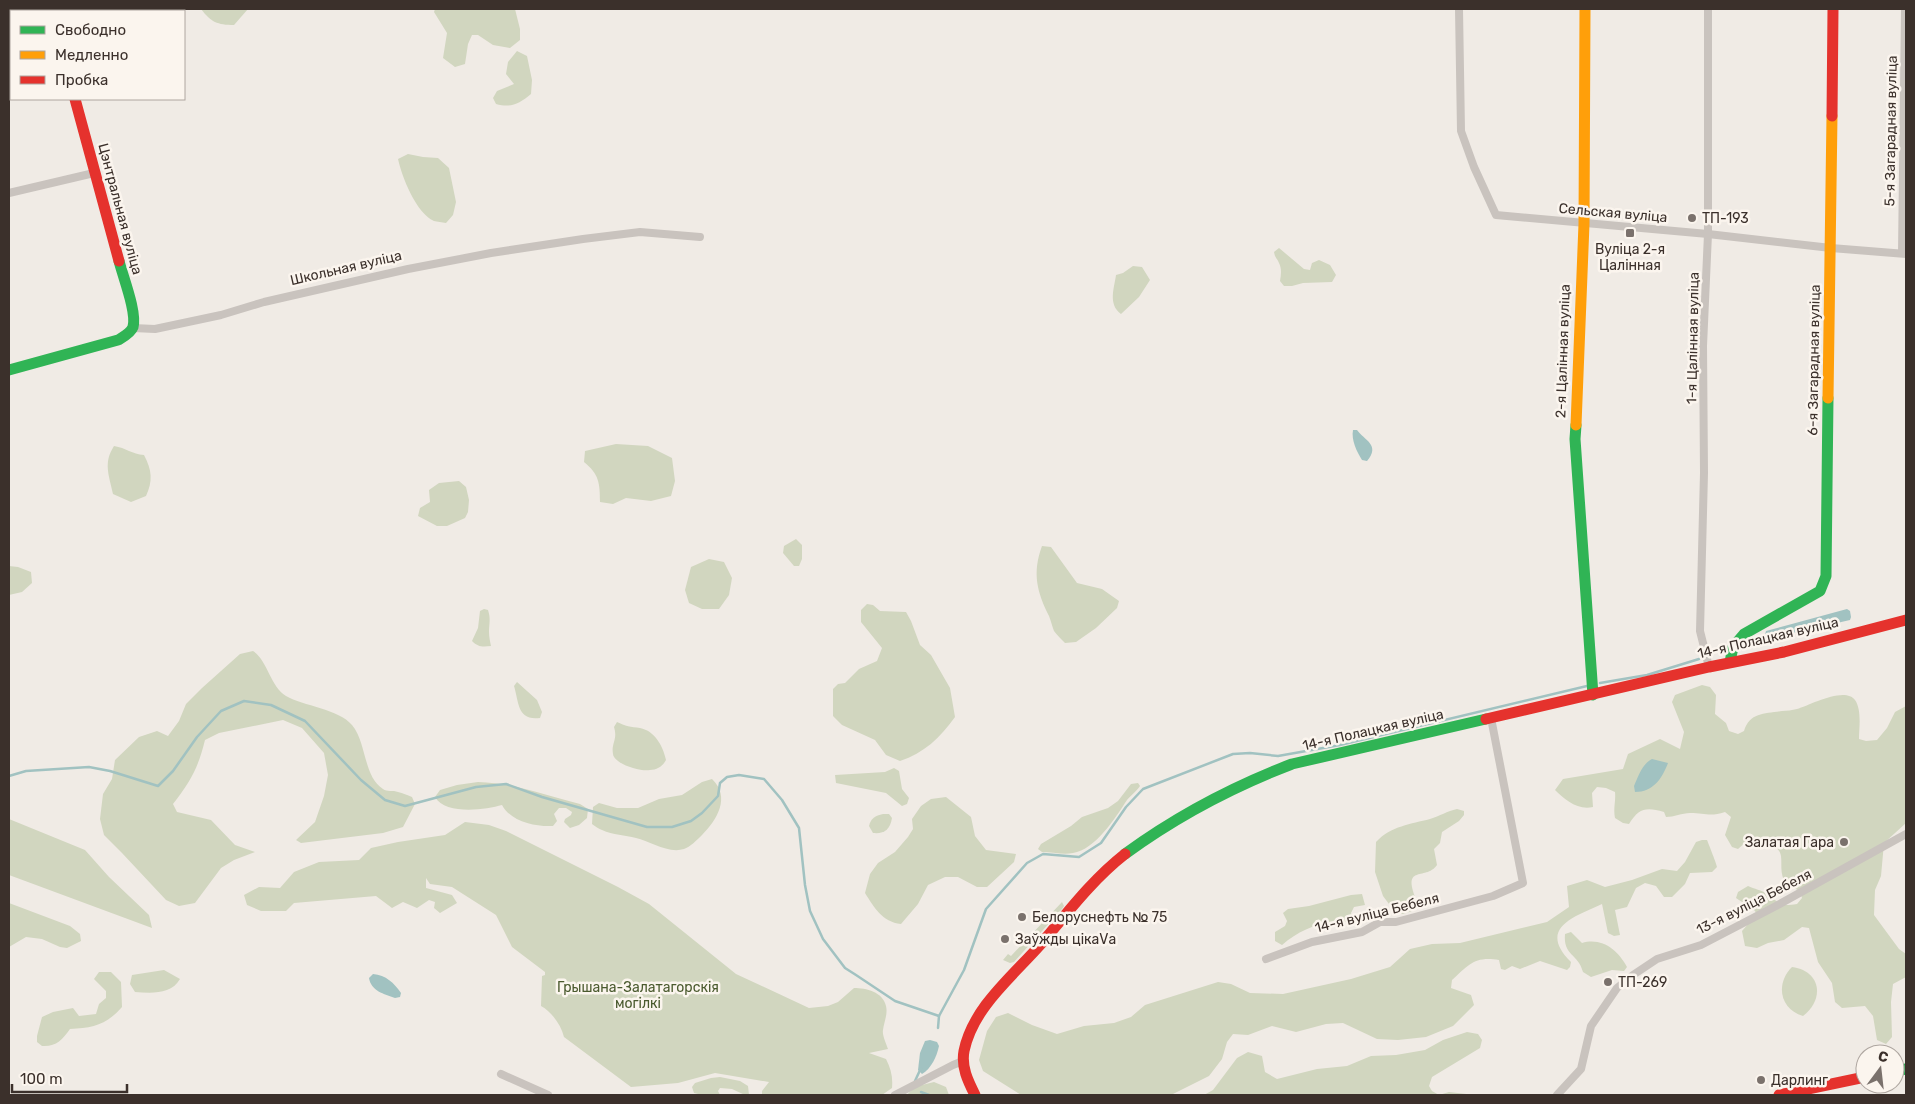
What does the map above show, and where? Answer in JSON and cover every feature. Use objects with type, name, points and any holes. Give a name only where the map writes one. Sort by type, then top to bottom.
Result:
[{"type":"street","name":"Сельская вуліца","points":[[1459,9],[1461,132],[1474,167],[1496,215],[1708,234],[1831,248],[1904,253]]},
{"type":"street","name":"2-я Цалінная вуліца","points":[[1585,9],[1584,224],[1575,438],[1593,695]]},
{"type":"street","name":"1-я Цалінная вуліца","points":[[1708,9],[1708,234],[1703,346],[1704,463],[1700,631],[1709,666]]},
{"type":"street","name":"6-я Загарадная вуліца","points":[[1730,662],[1733,646],[1744,634],[1820,591],[1826,576],[1833,9]]},
{"type":"street","name":"5-я Загарадная вуліца","points":[[1904,253],[1905,9]]},
{"type":"street","name":"Цэнтральная вуліца","points":[[76,100],[94,173],[133,313],[133,328]]},
{"type":"street","points":[[9,193],[94,173]]},
{"type":"street","name":"Школьная вуліца","points":[[133,328],[155,329],[408,269],[519,248],[640,232],[700,237]]},
{"type":"street","points":[[9,370],[118,340],[133,328]]},
{"type":"street","name":"14-я Полацкая вуліца","points":[[963,1061],[969,1034],[994,993],[1099,877],[1123,856],[1169,824],[1204,803],[1257,776],[1292,764],[1593,695],[1709,666],[1784,652],[1906,620]]},
{"type":"street","name":"14-я вуліца Бебеля","points":[[1266,959],[1312,942],[1362,932],[1380,922],[1396,922],[1493,896],[1523,883],[1491,718]]},
{"type":"street","name":"13-я вуліца Бебеля","points":[[1558,1095],[1581,1069],[1591,1026],[1618,988],[1632,975],[1657,959],[1701,944],[1743,923],[1906,834]]},
{"type":"street","points":[[894,1095],[963,1061],[965,1074],[975,1095]]},
{"type":"street","points":[[501,1074],[548,1095]]},
{"type":"street","points":[[1780,1095],[1855,1079]]},
{"type":"green space","points":[[201,9],[248,9],[234,25],[215,22]]},
{"type":"green space","points":[[435,9],[515,9],[520,29],[520,40],[510,48],[493,45],[478,35],[472,35],[468,44],[465,64],[455,67],[443,58],[447,33],[434,12]]},
{"type":"green space","points":[[517,51],[527,56],[532,80],[531,94],[515,104],[506,106],[496,104],[493,98],[497,91],[514,84],[506,74],[508,62]]},
{"type":"green space","points":[[408,154],[438,158],[449,168],[456,202],[453,215],[446,223],[434,221],[427,217],[411,194],[398,159]]},
{"type":"green space","points":[[1279,248],[1304,269],[1310,270],[1312,263],[1319,260],[1330,265],[1336,275],[1332,282],[1284,286],[1280,281],[1281,268],[1274,252]]},
{"type":"green space","points":[[1133,266],[1142,267],[1150,280],[1139,297],[1121,314],[1114,306],[1113,301],[1116,275],[1123,273]]},
{"type":"green space","points":[[616,444],[648,446],[672,458],[675,481],[671,496],[651,501],[626,498],[613,504],[600,502],[598,479],[584,462],[585,451]]},
{"type":"green space","points":[[114,446],[144,455],[151,476],[146,496],[131,502],[113,494],[108,464]]},
{"type":"green space","points":[[459,481],[466,487],[469,500],[468,512],[465,518],[447,526],[437,526],[418,516],[420,508],[430,502],[429,490],[439,483]]},
{"type":"green space","points":[[796,539],[802,545],[802,559],[799,566],[794,566],[783,553],[784,546]]},
{"type":"green space","points":[[1042,546],[1051,547],[1077,583],[1102,589],[1119,601],[1117,608],[1096,628],[1076,642],[1065,643],[1054,631],[1041,599],[1037,582],[1037,565]]},
{"type":"green space","points":[[709,559],[724,562],[732,578],[729,595],[719,609],[702,609],[689,603],[685,590],[691,567]]},
{"type":"green space","points":[[9,566],[31,572],[32,583],[22,592],[9,595]]},
{"type":"green space","points":[[867,604],[873,605],[880,611],[906,612],[920,645],[931,655],[950,688],[955,717],[931,744],[917,754],[900,761],[886,755],[875,740],[842,725],[833,716],[833,689],[838,684],[845,683],[859,669],[877,661],[882,648],[861,622],[861,610]]},
{"type":"green space","points":[[488,610],[489,613],[491,646],[480,646],[472,641],[478,628],[480,611]]},
{"type":"green space","points":[[253,651],[262,661],[276,686],[286,696],[330,711],[352,725],[357,732],[368,768],[377,783],[385,790],[396,791],[412,797],[415,804],[403,827],[383,833],[301,843],[296,840],[315,822],[324,796],[328,775],[324,753],[302,728],[283,720],[219,733],[205,740],[200,759],[193,774],[173,804],[177,812],[211,820],[235,845],[255,852],[234,860],[221,868],[195,903],[179,906],[166,900],[104,835],[100,819],[103,794],[112,779],[115,760],[139,737],[157,731],[168,736],[179,721],[186,704],[202,688],[240,654]]},
{"type":"green space","points":[[517,682],[537,700],[542,712],[540,718],[527,717],[520,709],[514,686]]},
{"type":"green space","points":[[1702,685],[1710,687],[1716,695],[1715,714],[1726,723],[1729,731],[1738,734],[1744,731],[1750,720],[1759,715],[1797,709],[1836,696],[1850,696],[1855,700],[1859,709],[1859,739],[1866,741],[1877,740],[1887,728],[1895,712],[1906,706],[1906,823],[1884,843],[1881,876],[1875,890],[1874,915],[1899,949],[1906,954],[1906,977],[1893,984],[1891,1002],[1892,1037],[1886,1044],[1877,1040],[1873,1016],[1865,1006],[1842,1008],[1835,1002],[1832,983],[1818,962],[1809,928],[1802,927],[1784,940],[1768,943],[1757,948],[1745,946],[1742,931],[1757,914],[1750,906],[1736,898],[1738,892],[1748,886],[1763,891],[1782,905],[1797,904],[1802,898],[1800,891],[1785,882],[1781,856],[1776,847],[1767,843],[1747,841],[1738,849],[1732,847],[1725,835],[1731,817],[1725,812],[1711,815],[1687,813],[1666,817],[1664,812],[1648,809],[1636,815],[1629,824],[1615,818],[1615,792],[1597,787],[1592,793],[1593,807],[1587,808],[1577,806],[1555,790],[1563,779],[1623,769],[1628,754],[1660,739],[1680,749],[1684,732],[1672,702],[1675,695]]},
{"type":"green space","points":[[617,722],[650,732],[658,740],[665,755],[666,760],[663,764],[655,769],[646,770],[628,766],[618,761],[613,754],[614,727]]},
{"type":"green space","points":[[894,768],[899,771],[902,789],[909,798],[907,804],[902,806],[886,793],[836,783],[835,775],[885,772]]},
{"type":"green space","points":[[712,779],[721,793],[720,808],[708,829],[689,847],[684,849],[665,849],[632,837],[606,832],[592,824],[593,807],[599,803],[617,808],[638,808],[659,799],[682,795],[702,782]]},
{"type":"green space","points":[[478,782],[517,787],[580,804],[588,809],[587,818],[579,825],[570,828],[564,822],[572,812],[566,808],[559,808],[554,814],[557,821],[553,826],[539,826],[511,816],[502,805],[466,810],[456,809],[440,803],[435,797],[440,790]]},
{"type":"green space","points":[[1138,783],[1139,788],[1127,800],[1104,832],[1089,846],[1081,851],[1069,854],[1042,852],[1038,849],[1041,844],[1082,817],[1108,808],[1118,801],[1131,784]]},
{"type":"green space","points":[[946,797],[971,817],[975,836],[986,850],[1016,854],[1014,862],[987,887],[977,887],[958,877],[945,877],[928,885],[918,904],[901,924],[894,923],[879,913],[865,893],[870,874],[878,863],[895,852],[908,837],[913,829],[912,819],[921,806],[931,799]]},
{"type":"green space","points":[[1457,809],[1464,811],[1464,815],[1459,821],[1442,832],[1440,843],[1434,849],[1437,865],[1432,870],[1416,875],[1413,878],[1413,891],[1418,904],[1415,910],[1403,914],[1395,912],[1383,896],[1375,872],[1376,842],[1395,829]]},
{"type":"green space","points":[[883,814],[889,814],[892,818],[890,826],[883,832],[873,833],[869,826],[872,819]]},
{"type":"green space","points":[[9,819],[85,850],[109,877],[149,915],[152,928],[9,875]]},
{"type":"green space","name":"Грышана-Залатагорскія могілкі","points":[[465,822],[489,825],[506,831],[618,887],[649,904],[736,974],[809,1008],[828,1006],[838,1002],[854,988],[869,990],[878,994],[886,1006],[883,1032],[888,1049],[869,1053],[886,1059],[891,1073],[892,1088],[882,1095],[762,1095],[762,1091],[769,1082],[715,1073],[678,1083],[631,1087],[564,1037],[556,1019],[541,1006],[542,976],[545,975],[545,972],[512,947],[496,915],[452,887],[430,884],[426,878],[426,888],[452,895],[457,903],[440,913],[434,908],[435,902],[429,900],[417,908],[403,902],[392,908],[376,896],[294,903],[286,911],[261,911],[247,905],[244,895],[259,887],[280,888],[294,872],[319,862],[359,860],[371,848],[445,835]]},
{"type":"green space","points":[[1707,840],[1717,867],[1712,872],[1690,873],[1685,884],[1672,897],[1664,897],[1656,886],[1645,883],[1636,888],[1627,907],[1615,910],[1620,935],[1614,936],[1608,933],[1602,904],[1563,925],[1558,932],[1558,940],[1561,950],[1571,962],[1567,970],[1540,961],[1520,969],[1512,966],[1505,970],[1501,969],[1499,960],[1490,959],[1484,959],[1468,966],[1452,980],[1451,988],[1471,995],[1474,1005],[1453,1026],[1426,1037],[1398,1040],[1377,1039],[1343,1023],[1326,1024],[1296,1032],[1272,1026],[1248,1035],[1233,1034],[1227,1042],[1222,1059],[1209,1076],[1171,1095],[1021,1095],[983,1071],[979,1060],[987,1031],[996,1017],[1008,1013],[1032,1025],[1057,1034],[1084,1026],[1114,1023],[1131,1017],[1145,1005],[1218,982],[1231,984],[1250,993],[1283,994],[1351,979],[1390,967],[1410,949],[1432,944],[1460,943],[1547,922],[1569,907],[1567,886],[1587,880],[1605,887],[1662,869],[1677,871],[1685,862],[1696,842]]},
{"type":"green space","points":[[1362,894],[1365,905],[1354,907],[1351,913],[1353,921],[1326,923],[1312,927],[1294,936],[1282,945],[1275,941],[1275,932],[1285,926],[1287,921],[1283,913],[1288,909]]},
{"type":"green space","points":[[1062,902],[1064,906],[1062,909],[1014,962],[1010,963],[1003,960],[1008,954],[1011,956]]},
{"type":"green space","points":[[9,903],[70,926],[80,934],[81,941],[67,948],[42,939],[26,937],[9,947]]},
{"type":"green space","points":[[1571,932],[1582,943],[1596,942],[1609,946],[1619,955],[1627,967],[1624,971],[1612,970],[1591,977],[1583,972],[1578,961],[1566,947],[1565,934]]},
{"type":"green space","points":[[1792,967],[1809,974],[1817,987],[1815,1002],[1803,1016],[1789,1008],[1782,995],[1783,981]]},
{"type":"green space","points":[[164,970],[180,979],[171,988],[154,993],[135,992],[130,984],[132,975]]},
{"type":"green space","points":[[99,972],[111,972],[121,982],[122,1007],[105,1022],[86,1028],[70,1029],[55,1044],[42,1046],[37,1042],[42,1017],[53,1012],[73,1008],[79,1016],[96,1014],[99,1004],[106,998],[106,991],[94,979]]},
{"type":"green space","points":[[1467,1032],[1478,1034],[1482,1040],[1480,1048],[1432,1077],[1429,1086],[1432,1091],[1439,1095],[1204,1095],[1213,1090],[1237,1058],[1248,1052],[1262,1056],[1265,1072],[1277,1079],[1317,1069],[1347,1066],[1371,1056],[1396,1055],[1425,1050],[1443,1040]]},
{"type":"green space","points":[[720,1077],[740,1081],[748,1086],[749,1095],[732,1089],[720,1088],[718,1091],[720,1095],[694,1093],[692,1087],[695,1083]]},
{"type":"green space","points":[[934,1082],[946,1087],[949,1095],[907,1095],[914,1087]]},
{"type":"green space","points":[[1449,1092],[1475,1095],[1439,1095]]},
{"type":"water","points":[[1353,430],[1357,430],[1372,447],[1371,455],[1367,461],[1362,460],[1356,450]]},
{"type":"water","points":[[1847,609],[1850,611],[1850,620],[1767,639],[1764,638],[1766,631]]},
{"type":"water","points":[[1652,759],[1668,763],[1663,774],[1652,787],[1635,792],[1634,786],[1641,771]]},
{"type":"water","points":[[373,974],[382,976],[392,983],[401,993],[400,997],[395,998],[375,989],[369,978]]},
{"type":"water","points":[[925,1041],[937,1042],[939,1046],[933,1062],[922,1074],[918,1070],[920,1053]]},
{"type":"waterway","points":[[1737,651],[1764,638]]},
{"type":"waterway","points":[[1716,651],[1726,651]]},
{"type":"waterway","points":[[1600,683],[1647,675],[1699,659]]},
{"type":"waterway","points":[[938,1028],[939,1016],[964,970],[986,909],[1027,863],[1043,854],[1079,857],[1101,843],[1126,807],[1143,789],[1233,754],[1250,753],[1278,756],[1340,745],[1587,686]]},
{"type":"waterway","points":[[9,776],[26,771],[89,767],[110,771],[158,786],[173,771],[197,737],[221,711],[244,701],[271,705],[305,721],[361,780],[385,800],[405,806],[476,787],[506,784],[542,797],[647,827],[672,827],[691,821],[702,813],[718,796],[720,783],[727,777],[739,775],[764,779],[782,800],[799,828],[805,885],[810,911],[823,939],[845,968],[895,1001],[939,1016]]},
{"type":"waterway","points":[[915,1081],[921,1068]]},
{"type":"waterway","points":[[921,1092],[929,1095]]},
{"type":"traffic: fast","points":[[9,370],[118,340],[129,333],[133,327],[133,313],[119,261]]},
{"type":"traffic: fast","points":[[1730,662],[1733,647],[1744,634],[1820,591],[1826,576],[1828,398]]},
{"type":"traffic: fast","points":[[1576,425],[1575,439],[1593,695]]},
{"type":"traffic: fast","points":[[1125,854],[1165,827],[1206,803],[1248,782],[1292,764],[1486,719]]},
{"type":"traffic: slow","points":[[1576,425],[1584,224],[1585,9]]},
{"type":"traffic: slow","points":[[1828,398],[1832,116]]},
{"type":"traffic: jam","points":[[1832,116],[1833,9]]},
{"type":"traffic: jam","points":[[75,100],[119,261]]},
{"type":"traffic: jam","points":[[1486,719],[1709,667],[1784,652],[1906,620]]},
{"type":"traffic: jam","points":[[975,1095],[966,1074],[963,1057],[969,1035],[976,1020],[995,993],[1041,944],[1081,897],[1125,854]]},
{"type":"traffic: jam","points":[[1779,1095],[1855,1079]]},
{"type":"place","name":"ТП-193","points":[[1692,218]]},
{"type":"place","name":"Вуліца 2-я Цалінная","points":[[1630,233]]},
{"type":"place","name":"Залатая Гара","points":[[1844,842]]},
{"type":"place","name":"Белоруснефть № 75","points":[[1022,917]]},
{"type":"place","name":"Заўжды цікаVа","points":[[1005,939]]},
{"type":"place","name":"ТП-269","points":[[1608,982]]},
{"type":"place","name":"Дарлинг","points":[[1761,1080]]}]
